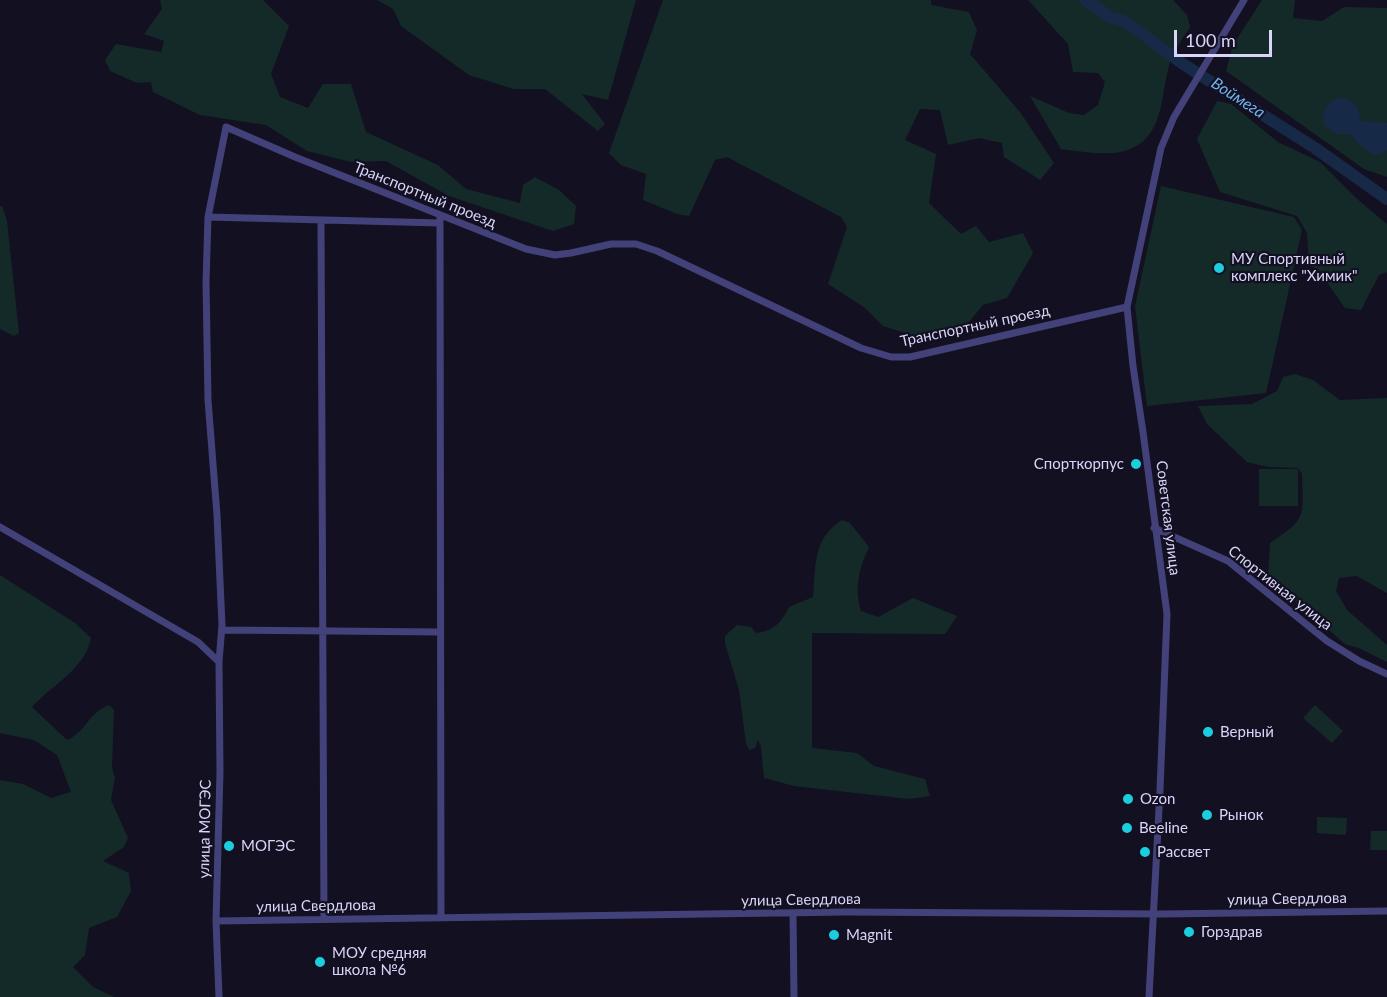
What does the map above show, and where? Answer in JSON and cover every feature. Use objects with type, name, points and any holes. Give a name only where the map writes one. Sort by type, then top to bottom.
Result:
[{"type":"street","name":"Советская улица","points":[[1149,997],[1167,614],[1127,307],[1161,148],[1174,117],[1244,0]]},
{"type":"street","name":"Транспортный проезд","points":[[219,662],[222,630],[208,400],[208,217],[226,127],[440,219],[526,249],[555,255],[571,254],[611,244],[636,244],[657,251],[861,348],[891,357],[910,357],[937,352],[1092,313],[1127,307]]},
{"type":"street","points":[[208,217],[321,220],[440,219],[441,918]]},
{"type":"street","points":[[321,220],[324,919]]},
{"type":"street","points":[[0,527],[198,642],[219,662]]},
{"type":"street","name":"Спортивная улица","points":[[1154,528],[1228,561],[1327,641],[1359,661],[1387,674]]},
{"type":"street","points":[[222,630],[440,632]]},
{"type":"street","name":"улица МОГЭС","points":[[219,662],[220,772],[216,921],[219,997]]},
{"type":"street","name":"улица Свердлова","points":[[216,921],[793,913],[1154,914],[1387,911]]},
{"type":"street","points":[[793,913],[794,997]]},
{"type":"green space","points":[[160,0],[263,0],[289,26],[271,74],[280,97],[308,108],[323,84],[351,84],[366,132],[438,165],[466,189],[520,203],[523,185],[535,177],[559,190],[576,206],[574,224],[553,231],[449,196],[386,161],[351,162],[307,151],[266,125],[200,115],[153,92],[151,82],[137,83],[110,71],[105,60],[116,44],[161,52],[164,41],[144,34],[162,9]]},
{"type":"green space","points":[[377,0],[636,0],[608,100],[582,94],[605,124],[598,131],[545,89],[514,89],[469,75],[401,26],[393,9]]},
{"type":"green space","points":[[663,0],[931,0],[931,5],[969,12],[977,30],[970,54],[1020,112],[1054,163],[1040,180],[1004,157],[1002,143],[979,138],[948,145],[940,110],[920,109],[905,140],[936,154],[929,203],[961,234],[976,226],[989,242],[1023,233],[1033,253],[1007,298],[983,305],[960,333],[913,344],[905,333],[883,326],[865,308],[828,284],[847,227],[841,217],[727,157],[715,160],[689,216],[677,214],[643,200],[646,174],[621,165],[609,153]]},
{"type":"green space","points":[[1028,0],[1173,0],[1187,15],[1190,27],[1171,59],[1159,114],[1152,130],[1143,141],[1119,152],[1091,153],[1061,149],[1030,96],[1069,113],[1084,115],[1098,105],[1105,82],[1098,73],[1073,72],[1068,44]]},
{"type":"green space","points":[[1262,0],[1295,0],[1293,18],[1322,21],[1344,7],[1387,8],[1387,177],[1364,169],[1226,71],[1233,45]]},
{"type":"green space","points":[[1217,101],[1231,104],[1278,142],[1320,162],[1356,198],[1387,224],[1387,272],[1379,275],[1361,310],[1345,308],[1319,271],[1309,265],[1307,233],[1297,216],[1220,192],[1197,139]]},
{"type":"green space","name":"МУ Спортивный комплекс \"Химик\"","points":[[1161,186],[1294,217],[1302,230],[1266,393],[1147,406],[1135,306]]},
{"type":"green space","points":[[0,206],[2,206],[7,221],[19,333],[14,336],[0,329]]},
{"type":"green space","points":[[1295,374],[1313,380],[1340,400],[1387,398],[1387,593],[1357,576],[1339,578],[1336,591],[1347,610],[1387,645],[1387,662],[1359,648],[1345,644],[1268,576],[1270,543],[1291,528],[1301,515],[1302,474],[1298,468],[1268,467],[1247,462],[1207,424],[1198,406],[1252,404],[1277,391],[1283,377]]},
{"type":"green space","points":[[1259,469],[1298,469],[1298,506],[1259,506]]},
{"type":"green space","points":[[842,520],[850,523],[869,547],[859,579],[858,594],[861,611],[878,617],[913,598],[957,616],[945,634],[812,633],[812,748],[857,753],[874,766],[925,779],[930,796],[909,799],[794,786],[764,778],[761,746],[758,740],[755,748],[749,750],[746,743],[739,690],[725,636],[737,625],[751,627],[756,633],[768,630],[780,622],[789,607],[813,597],[820,545],[832,527]]},
{"type":"green space","points":[[0,575],[75,623],[91,638],[88,649],[75,668],[32,707],[67,740],[79,732],[102,708],[109,705],[114,710],[112,768],[115,778],[111,800],[128,838],[124,847],[103,861],[129,873],[131,891],[117,917],[89,928],[85,955],[73,967],[93,987],[114,997],[0,997],[0,780],[23,784],[51,798],[71,792],[57,755],[34,740],[0,733]]},
{"type":"green space","points":[[1315,705],[1343,731],[1332,743],[1303,718]]},
{"type":"green space","points":[[1317,817],[1347,818],[1346,835],[1317,833]]},
{"type":"green space","points":[[1371,831],[1387,831],[1387,850],[1370,850]]},
{"type":"water","points":[[1338,98],[1346,99],[1357,106],[1361,121],[1387,123],[1387,150],[1373,155],[1350,134],[1336,134],[1324,125],[1325,108]]},
{"type":"waterway","name":"Воймега","points":[[1086,0],[1110,17],[1126,22],[1183,64],[1315,148],[1387,199]]},
{"type":"place","name":"МУ Спортивный комплекс \"Химик\"","points":[[1219,268]]},
{"type":"place","name":"Спорткорпус","points":[[1136,464]]},
{"type":"place","name":"Верный","points":[[1208,732]]},
{"type":"place","name":"Ozon","points":[[1128,799]]},
{"type":"place","name":"Рынок","points":[[1207,815]]},
{"type":"place","name":"Beeline","points":[[1127,828]]},
{"type":"place","name":"МОГЭС","points":[[229,846]]},
{"type":"place","name":"Рассвет","points":[[1145,852]]},
{"type":"place","name":"Горздрав","points":[[1189,932]]},
{"type":"place","name":"Magnit","points":[[834,935]]},
{"type":"place","name":"МОУ средняя школа №6","points":[[320,962]]}]
